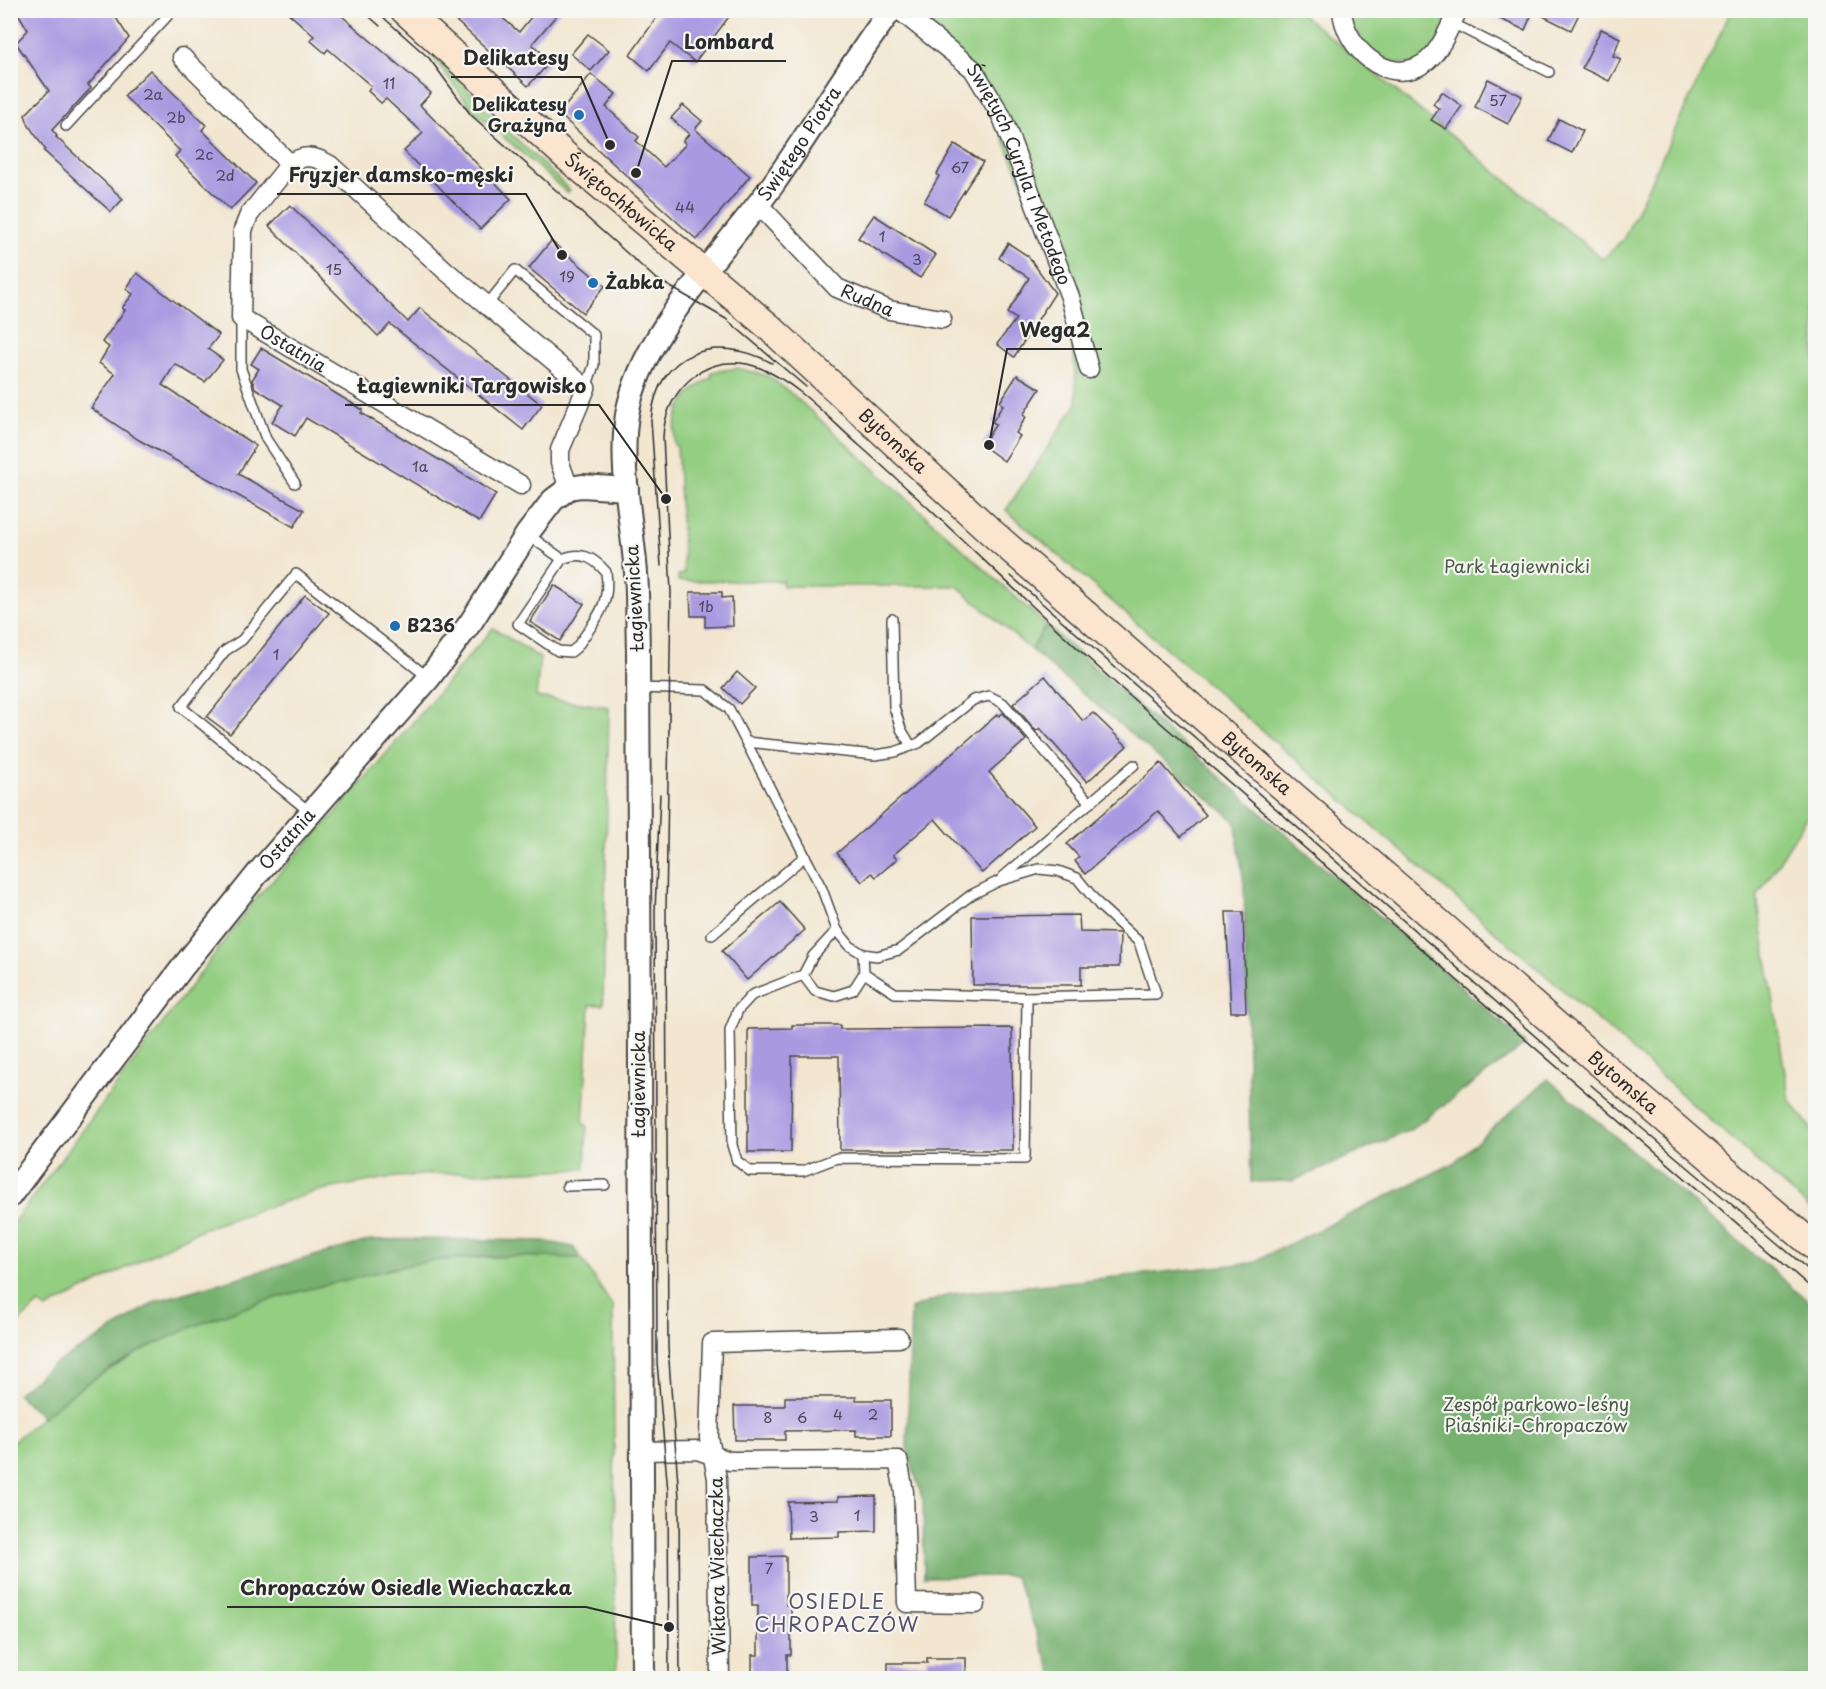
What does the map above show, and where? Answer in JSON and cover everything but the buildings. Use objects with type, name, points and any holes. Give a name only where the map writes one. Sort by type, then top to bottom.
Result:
[{"type":"main road","name":"Świętochłowicka","points":[[404,10],[568,158],[705,273]]},
{"type":"main road","name":"Bytomska","points":[[705,273],[820,372],[991,532],[1815,1248]]},
{"type":"street","name":"Świętego Piotra","points":[[705,273],[758,204],[855,58],[891,10]]},
{"type":"street","name":"Świętych Cyryla i Metodego","points":[[899,10],[973,69],[1002,117],[1070,297],[1089,369]]},
{"type":"street","points":[[1342,10],[1344,27],[1351,42],[1373,61],[1398,70],[1422,65],[1432,57],[1455,17]]},
{"type":"street","points":[[182,57],[290,164],[300,158],[309,157],[330,165],[486,306],[586,388],[560,450],[560,463],[569,488],[582,486],[627,489],[627,416],[633,388],[660,336],[705,273]]},
{"type":"street","name":"Ostatnia","points":[[290,164],[249,215],[243,231],[241,318],[521,485]]},
{"type":"street","name":"Rudna","points":[[758,204],[837,288],[889,310],[942,320]]},
{"type":"street","name":"Ostatnia","points":[[10,1196],[182,968],[258,873],[429,678],[471,622],[527,534],[554,500],[569,488]]},
{"type":"street","name":"Łagiewnicka","points":[[627,489],[636,573],[638,688],[643,1678]]},
{"type":"street","name":"Wiktora Wiechaczka","points":[[720,1678],[717,1478],[709,1438],[712,1343],[899,1338]]},
{"type":"street","name":"Wiktora Wiechaczka","points":[[641,1451],[696,1450],[730,1461],[898,1460],[904,1492],[907,1603],[976,1604]]},
{"type":"lane","points":[[66,126],[173,10]]},
{"type":"lane","points":[[1455,17],[1549,72]]},
{"type":"lane","points":[[486,306],[514,270],[594,335],[596,346],[594,365],[586,388]]},
{"type":"lane","points":[[241,318],[242,369],[266,439],[295,483]]},
{"type":"lane","points":[[527,534],[562,559]]},
{"type":"lane","points":[[573,554],[587,556],[606,572],[608,582],[606,603],[577,647],[571,652],[558,651],[518,624],[562,559],[573,554]]},
{"type":"lane","points":[[311,813],[182,707],[225,651],[242,640],[296,574],[429,678]]},
{"type":"lane","points":[[892,619],[894,707],[901,729],[911,746]]},
{"type":"lane","points":[[638,688],[705,690],[729,709],[805,856],[832,913],[837,930],[850,946],[863,954],[877,956],[899,950],[971,895],[999,881],[1039,869],[1058,871],[1077,878],[1100,906],[1139,942],[1156,994],[1027,997],[895,993],[864,974]]},
{"type":"lane","points":[[746,742],[875,755],[911,746],[938,729],[973,700],[989,696],[1003,703],[1090,803]]},
{"type":"lane","points":[[999,881],[1134,765]]},
{"type":"lane","points":[[712,935],[805,856]]},
{"type":"lane","points":[[837,930],[813,956],[803,975],[752,995],[738,1010],[730,1030],[732,1145],[737,1161],[750,1171],[803,1171],[837,1158],[1025,1160],[1027,997]]},
{"type":"lane","points":[[803,975],[815,991],[834,996],[852,990],[864,974],[863,954]]},
{"type":"lane","points":[[567,1186],[605,1185]]},
{"type":"green space","points":[[1342,10],[1458,11],[1422,65],[1373,61]]},
{"type":"green space","name":"Park Łagiewnicki","points":[[898,11],[1298,11],[1603,259],[1624,238],[1731,11],[1815,11],[1815,805],[1757,897],[1789,1099],[1815,1134],[1815,1213],[1608,1029],[1006,510],[1077,403],[1070,297],[978,78]]},
{"type":"green space","points":[[424,45],[437,55],[487,111],[570,190],[567,193],[472,109]]},
{"type":"green space","points":[[737,368],[768,376],[792,394],[1046,625],[1031,650],[957,586],[783,586],[782,581],[678,581],[678,575],[684,574],[677,446],[674,445],[675,423],[687,397],[712,377],[711,372]]},
{"type":"green space","points":[[1046,625],[1526,1044],[1410,1130],[1293,1181],[1251,1182],[1244,885],[1235,821],[1031,650]]},
{"type":"green space","points":[[493,628],[540,658],[536,697],[609,707],[603,1005],[590,1005],[583,1125],[587,1125],[585,1169],[431,1174],[387,1178],[317,1191],[202,1229],[46,1309],[39,1304],[11,1329],[11,1226],[258,896],[333,816]]},
{"type":"green space","name":"Zespół parkowo-leśny Piaśniki-Chropaczów","points":[[1548,1079],[1815,1307],[1815,1678],[1054,1678],[1015,1576],[924,1577],[923,1501],[907,1448],[911,1309],[950,1294],[1251,1263],[1452,1164]]},
{"type":"green space","points":[[371,1240],[543,1241],[573,1247],[581,1258],[465,1257],[390,1269],[271,1299],[190,1328],[114,1366],[43,1417],[17,1394],[51,1366],[156,1301]]},
{"type":"green space","points":[[511,1256],[581,1258],[613,1307],[616,1678],[11,1678],[10,1444],[72,1392],[163,1338],[235,1309],[317,1286],[427,1261]]},
{"type":"tram line","points":[[362,10],[380,26]]},
{"type":"tram line","points":[[375,10],[429,58],[471,115],[655,278],[726,319],[806,387]]},
{"type":"tram line","points":[[661,566],[651,420],[656,397],[664,378],[677,364],[692,354],[710,350],[730,350],[751,354],[772,363]]},
{"type":"tram line","points":[[680,1678],[679,1497],[668,1347],[666,911],[671,592],[663,437],[672,402],[694,376],[708,368],[724,363],[742,363],[760,368],[800,392],[929,508],[1131,697],[1816,1292]]},
{"type":"tram line","points":[[1011,576],[1568,1065]]},
{"type":"tram line","points":[[660,794],[655,911],[657,1362],[668,1492],[669,1678]]},
{"type":"tram line","points":[[1591,1085],[1816,1276]]},
{"type":"place","name":"Delikatesy Grażyna","points":[[579,115]]},
{"type":"place","name":"Delikatesy","points":[[610,145]]},
{"type":"place","name":"Lombard","points":[[636,173]]},
{"type":"place","name":"Fryzjer damsko-męski","points":[[562,255]]},
{"type":"place","name":"Żabka","points":[[593,283]]},
{"type":"place","name":"Wega2","points":[[989,445]]},
{"type":"place","name":"Łagiewniki Targowisko","points":[[666,499]]},
{"type":"place","name":"B236","points":[[395,626]]},
{"type":"place","name":"Chropaczów Osiedle Wiechaczka","points":[[669,1627]]},
{"type":"district","name":"OSIEDLE CHROPACZÓW","points":[[837,1614]]}]
